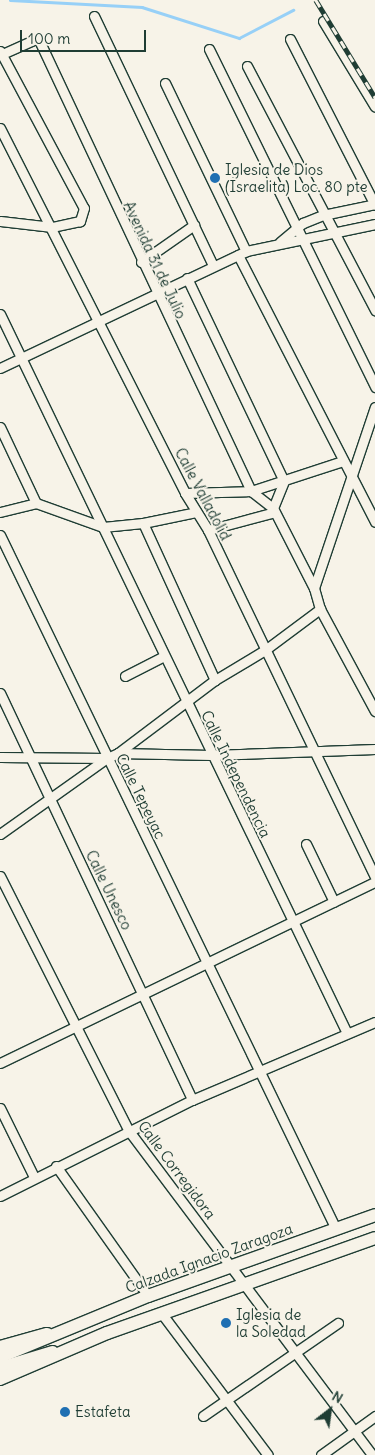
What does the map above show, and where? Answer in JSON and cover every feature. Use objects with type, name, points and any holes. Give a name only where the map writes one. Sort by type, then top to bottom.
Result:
[{"type":"main road","name":"Calzada Ignacio Zaragoza","points":[[0,1357],[54,1333],[148,1296],[375,1215]]},
{"type":"main road","points":[[0,1368],[63,1350],[375,1238]]},
{"type":"main road","name":"Calzada Ignacio Zaragoza","points":[[0,1347],[29,1336],[54,1333]]},
{"type":"main road","points":[[0,1379],[41,1363],[63,1350]]},
{"type":"street","points":[[94,16],[213,265]]},
{"type":"street","points":[[322,21],[375,107]]},
{"type":"street","name":"Avenida 31 de Julio","points":[[0,54],[38,38],[155,293],[250,491]]},
{"type":"street","points":[[280,242],[297,228],[324,215],[375,204],[290,39]]},
{"type":"street","points":[[209,49],[297,228],[301,241],[375,387]]},
{"type":"street","points":[[0,54],[84,208],[80,221],[52,227],[0,221]]},
{"type":"street","points":[[247,66],[375,310]]},
{"type":"street","points":[[165,83],[242,253],[375,522]]},
{"type":"street","name":"Calle Valladolid","points":[[0,128],[52,227],[185,492],[208,530],[313,752],[375,877]]},
{"type":"street","points":[[0,368],[213,265],[242,253],[280,242],[301,241],[375,224]]},
{"type":"street","points":[[141,262],[194,225]]},
{"type":"street","points":[[187,278],[284,481],[274,510]]},
{"type":"street","name":"Calle Independencia","points":[[0,314],[211,755],[347,1033]]},
{"type":"street","points":[[314,588],[350,474],[375,406]]},
{"type":"street","points":[[0,427],[36,503]]},
{"type":"street","points":[[185,492],[250,491],[343,460]]},
{"type":"street","points":[[250,491],[274,510],[314,588],[320,609],[375,711]]},
{"type":"street","points":[[0,512],[36,503],[103,527],[143,523],[196,512]]},
{"type":"street","points":[[208,530],[274,510]]},
{"type":"street","points":[[143,523],[216,680]]},
{"type":"street","name":"Calle Tepeyac","points":[[0,535],[336,1230]]},
{"type":"street","points":[[0,834],[107,758],[118,753],[216,680],[265,650],[320,609]]},
{"type":"street","points":[[124,676],[164,656]]},
{"type":"street","name":"Calle Unesco","points":[[0,692],[192,1100]]},
{"type":"street","points":[[118,753],[211,755],[375,749]]},
{"type":"street","points":[[0,756],[29,755],[107,758]]},
{"type":"street","points":[[306,844],[334,902]]},
{"type":"street","name":"Calle Corregidora","points":[[0,876],[129,1131],[372,1455]]},
{"type":"street","points":[[0,1062],[375,882]]},
{"type":"street","points":[[0,1196],[56,1166],[258,1069],[375,1022]]},
{"type":"street","points":[[0,1108],[34,1177]]},
{"type":"street","points":[[56,1166],[148,1296]]},
{"type":"street","points":[[162,1314],[268,1455]]},
{"type":"street","points":[[203,1416],[338,1323]]},
{"type":"street","points":[[321,1455],[375,1416]]},
{"type":"waterway","points":[[10,0],[142,7],[239,38],[293,10]]},
{"type":"railway","points":[[316,0],[375,97]]},
{"type":"place","name":"Iglesia de Dios (Israelita) Loc. 80 pte","points":[[215,178]]},
{"type":"place","name":"Iglesia de la Soledad","points":[[226,1323]]},
{"type":"place","name":"Estafeta","points":[[65,1412]]}]
